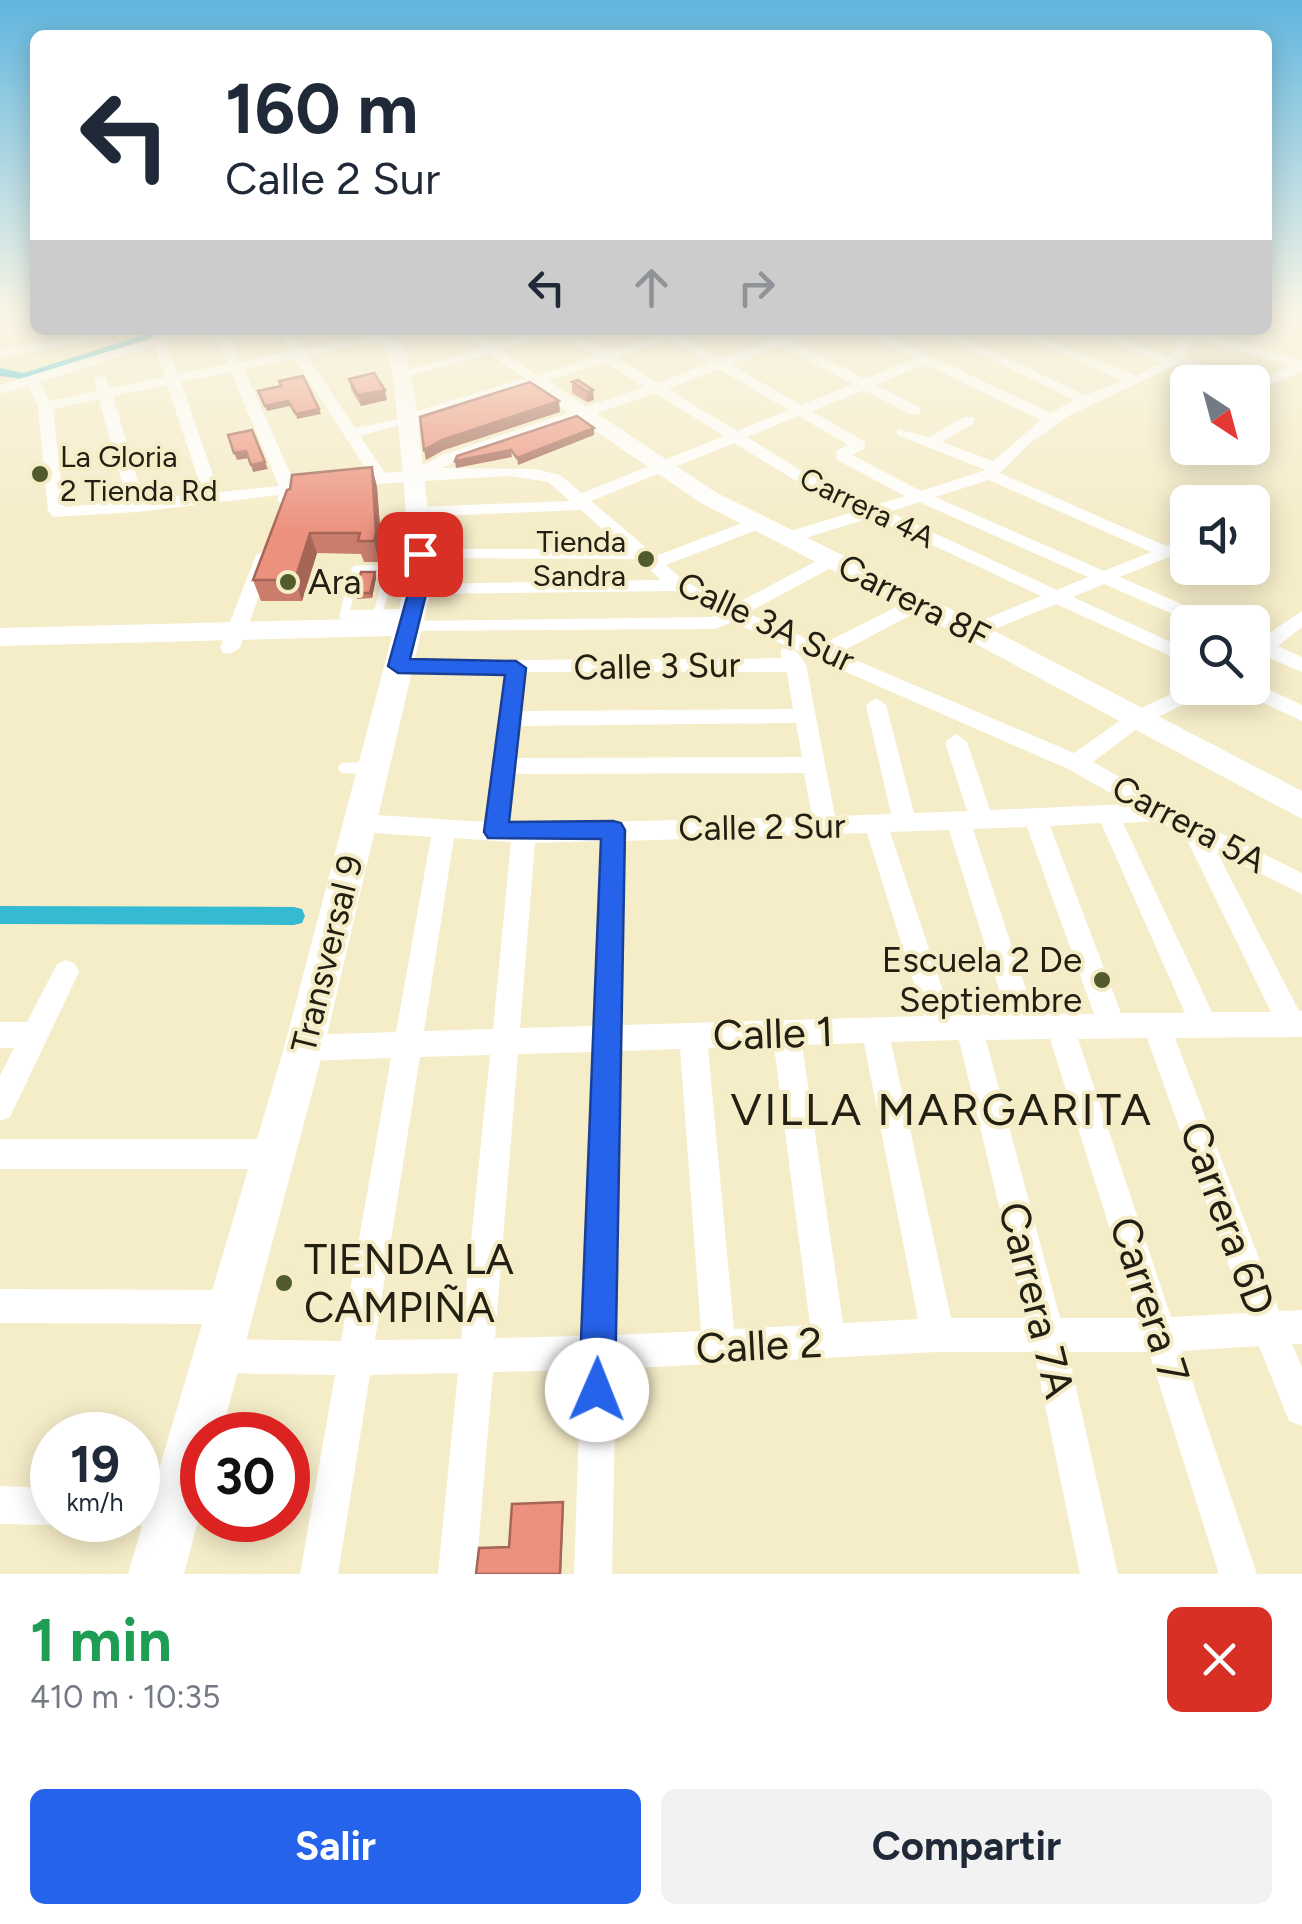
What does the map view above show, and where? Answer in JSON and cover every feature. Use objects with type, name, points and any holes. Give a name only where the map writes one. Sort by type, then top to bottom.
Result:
[{"type":"street","points":[[36,386],[45,406],[137,386]]},
{"type":"street","points":[[104,386],[137,506]]},
{"type":"street","points":[[176,386],[213,498]]},
{"type":"street","points":[[234,638],[289,490],[246,386]]},
{"type":"street","points":[[320,386],[380,478]]},
{"type":"street","name":"Transversal 9","points":[[160,1498],[230,1307],[304,1048],[377,768],[408,605],[415,512],[403,386]]},
{"type":"street","points":[[352,433],[405,422],[518,386]]},
{"type":"street","name":"Carrera 8F","points":[[543,386],[660,468],[756,524],[973,630],[1302,806]]},
{"type":"street","name":"Carrera 4A","points":[[652,386],[799,476],[1170,650]]},
{"type":"street","points":[[412,476],[451,457],[663,386]]},
{"type":"street","points":[[760,386],[860,444],[843,457],[918,496],[1170,607]]},
{"type":"street","points":[[415,512],[585,502],[858,386]]},
{"type":"street","points":[[869,386],[915,411]]},
{"type":"street","points":[[984,386],[1053,420]]},
{"type":"street","points":[[1057,386],[1085,400]]},
{"type":"street","points":[[788,538],[993,472],[1053,420],[1085,400],[1118,386]]},
{"type":"street","name":"Calle 3A Sur","points":[[45,406],[56,511],[65,514],[380,478],[541,474],[554,478],[678,585],[776,634],[1076,763]]},
{"type":"street","points":[[930,443],[969,420]]},
{"type":"street","points":[[902,432],[1163,551]]},
{"type":"street","points":[[0,637],[234,638],[647,559],[756,524]]},
{"type":"street","points":[[973,630],[1058,599],[1170,549]]},
{"type":"street","points":[[408,605],[715,623],[832,560]]},
{"type":"street","points":[[408,605],[678,585]]},
{"type":"street","points":[[824,652],[917,604]]},
{"type":"street","name":"Calle 3 Sur","points":[[408,605],[516,668],[796,665]]},
{"type":"street","points":[[1270,639],[1302,618]]},
{"type":"street","points":[[776,634],[796,665],[825,826]]},
{"type":"street","points":[[1270,653],[1302,665]]},
{"type":"street","points":[[457,1574],[504,1042],[510,833],[503,766],[516,668]]},
{"type":"street","points":[[1270,698],[1302,714]]},
{"type":"street","points":[[1076,763],[1138,718],[1170,703]]},
{"type":"street","points":[[876,705],[904,822]]},
{"type":"street","points":[[509,719],[803,716]]},
{"type":"street","points":[[956,742],[970,820],[1025,1028]]},
{"type":"street","name":"Carrera 5A","points":[[1076,763],[1194,830],[1302,884]]},
{"type":"street","points":[[503,766],[814,764]]},
{"type":"street","name":"Calle 2 Sur","points":[[361,823],[510,833],[825,826],[1163,812]]},
{"type":"street","points":[[1108,814],[1204,1025]]},
{"type":"street","points":[[1034,817],[1112,1026]]},
{"type":"street","name":"Carrera 7A","points":[[876,824],[955,1028],[1047,1334],[1099,1574]]},
{"type":"street","points":[[319,1574],[444,829]]},
{"type":"street","points":[[593,1574],[613,830]]},
{"type":"street","points":[[1194,830],[1296,1024]]},
{"type":"street","points":[[0,1106],[66,972]]},
{"type":"street","name":"Calle 1","points":[[304,1048],[955,1028],[1296,1024]]},
{"type":"street","name":"Carrera 7","points":[[1060,1027],[1238,1574]]},
{"type":"street","name":"Carrera 6D","points":[[1158,1027],[1285,1327],[1302,1408]]},
{"type":"street","points":[[876,1030],[938,1335]]},
{"type":"street","points":[[786,1033],[828,1341]]},
{"type":"street","points":[[0,1034],[34,1036]]},
{"type":"street","points":[[693,1036],[719,1346]]},
{"type":"street","points":[[0,1154],[274,1154]]},
{"type":"street","points":[[0,1306],[230,1307]]},
{"type":"street","name":"Calle 2","points":[[215,1356],[354,1358],[598,1352],[938,1335],[1161,1335],[1285,1327]]},
{"type":"street","points":[[0,1506],[30,1506]]},
{"type":"street","name":"Transversal 9","points":[[156,1542],[156,1574]]},
{"type":"lane","points":[[356,570],[408,605],[378,614],[344,614],[356,570]]},
{"type":"lane","points":[[378,614],[408,605]]},
{"type":"lane","points":[[344,768],[377,768]]},
{"type":"building","points":[[308,386],[319,409],[296,414],[288,401],[265,406],[258,391]]},
{"type":"building","points":[[353,386],[383,386],[385,390],[358,395]]},
{"type":"building","points":[[516,386],[537,386],[559,401],[442,440],[424,450],[420,417]]},
{"type":"building","points":[[577,416],[594,428],[517,458],[511,450],[455,461],[457,456]]},
{"type":"building","points":[[252,430],[265,462],[251,465],[246,451],[234,453],[228,435]]},
{"type":"building","points":[[372,467],[374,541],[358,541],[360,533],[310,533],[295,580],[253,580],[292,475]]},
{"type":"building","points":[[361,572],[375,572],[370,593],[355,593]]},
{"type":"building","points":[[563,1502],[560,1574],[476,1574],[479,1548],[509,1547],[512,1504]]},
{"type":"waterway","points":[[0,915],[294,916]]},
{"type":"place","name":"La Gloria 2 Tienda Rd","points":[[40,474]]},
{"type":"place","name":"Tienda Sandra","points":[[646,559]]},
{"type":"place","name":"Ara","points":[[288,582]]},
{"type":"place","name":"Escuela 2 De Septiembre","points":[[1102,980]]},
{"type":"place","name":"TIENDA LA CAMPIÑA","points":[[284,1283]]},
{"type":"district","name":"VILLA MARGARITA","points":[[942,1109]]},
{"type":"route","points":[[420,554],[418,590],[398,666],[516,668],[496,832],[613,830],[597,1390]]}]
